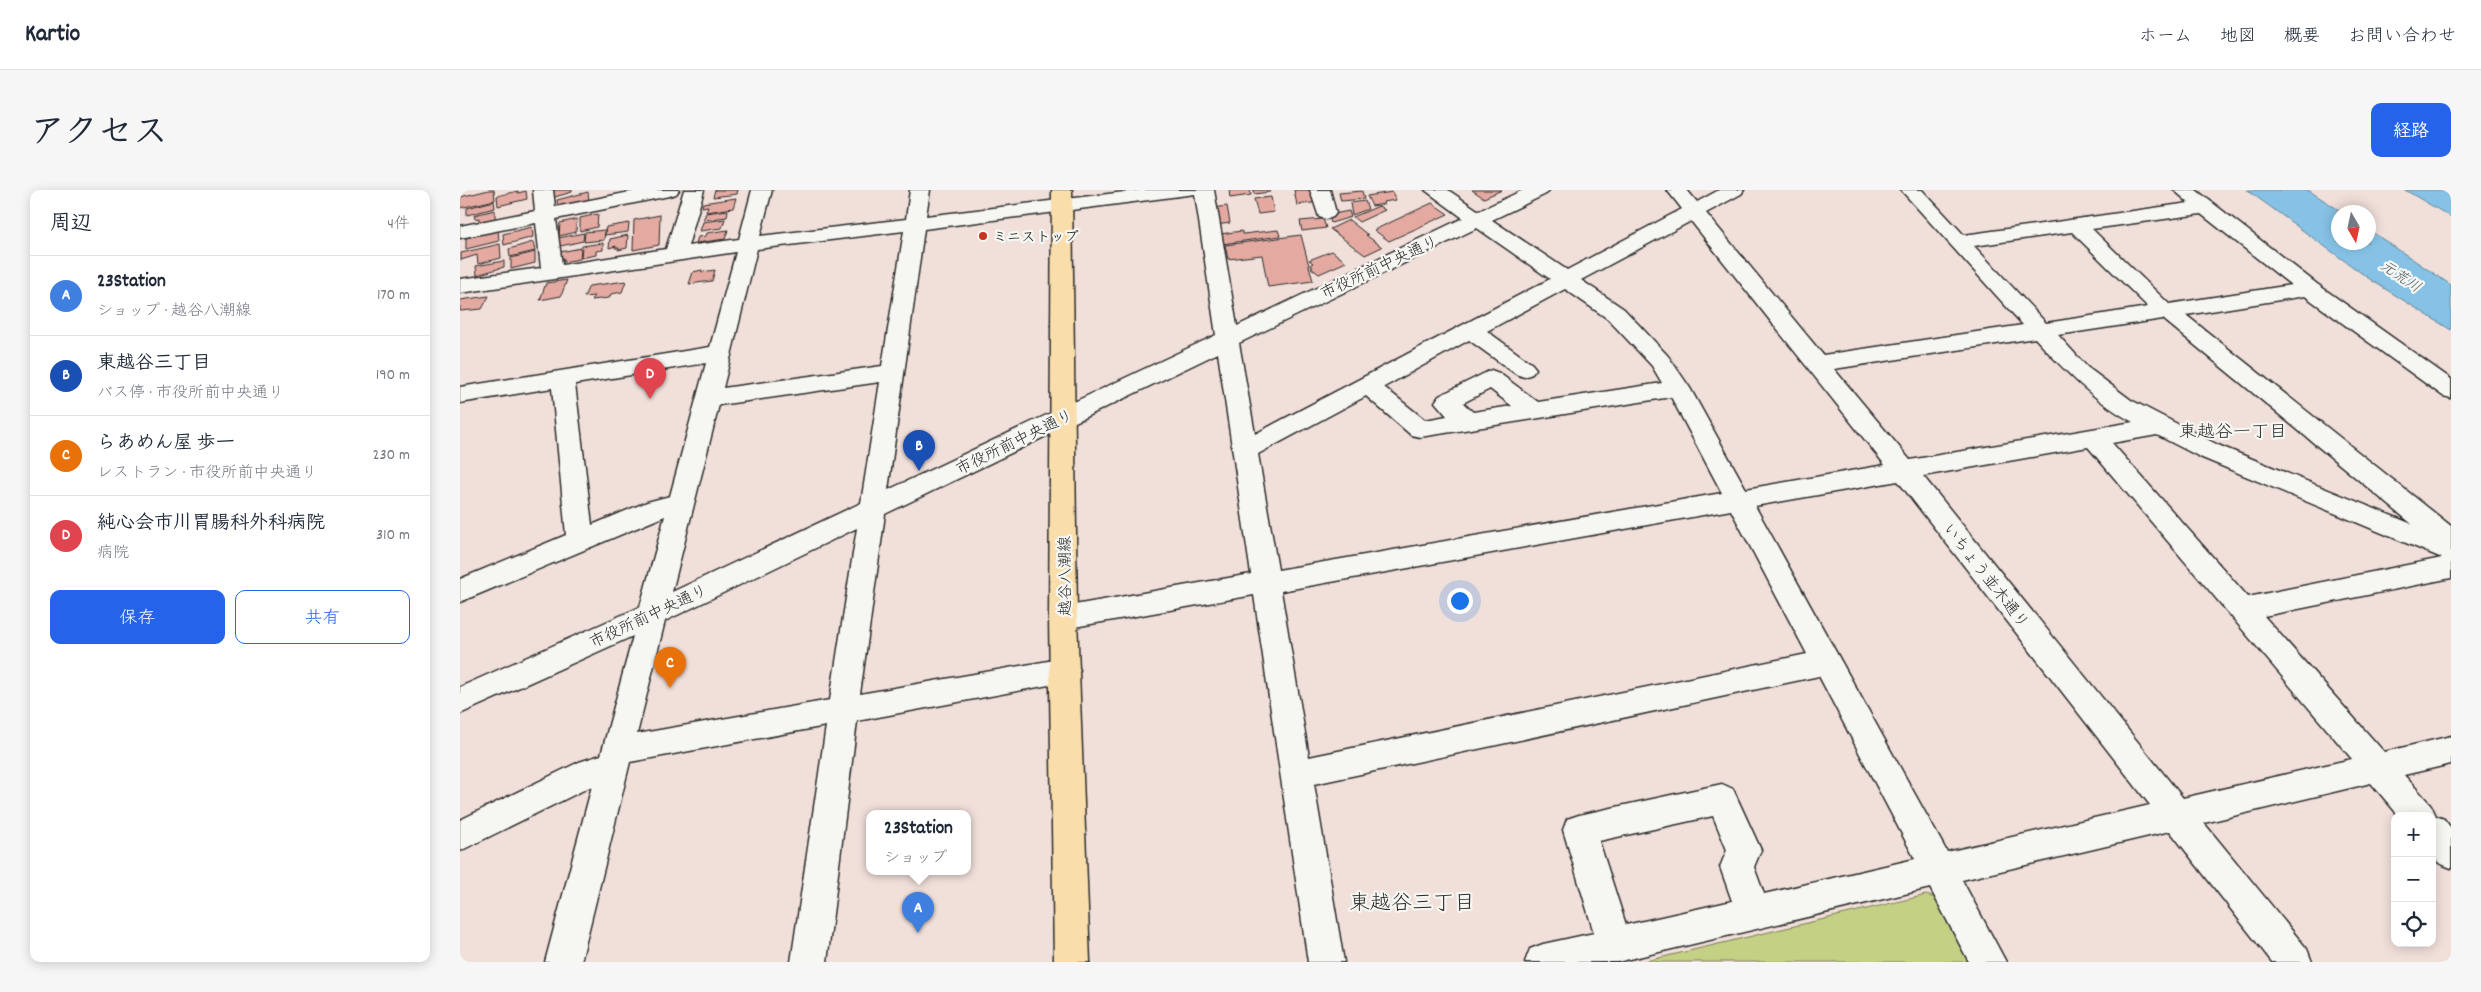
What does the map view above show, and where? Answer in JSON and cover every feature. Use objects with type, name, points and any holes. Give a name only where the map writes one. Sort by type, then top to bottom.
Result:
[{"type":"main road","name":"越谷八潮線","points":[[1062,198],[1063,618],[1072,962]]},
{"type":"street","points":[[543,190],[552,273]]},
{"type":"street","points":[[460,232],[669,190]]},
{"type":"street","points":[[675,254],[694,190]]},
{"type":"street","points":[[563,962],[651,615],[710,398],[762,190]]},
{"type":"street","points":[[809,962],[843,710],[920,190]]},
{"type":"street","points":[[460,286],[675,254],[916,223],[1062,198],[1189,190]]},
{"type":"street","points":[[1204,190],[1326,962]]},
{"type":"street","points":[[1320,190],[1326,212]]},
{"type":"street","points":[[1435,190],[1616,314],[1660,360],[1678,388],[1740,500],[1988,962]]},
{"type":"street","name":"市役所前中央通り","points":[[460,702],[651,615],[1539,190]]},
{"type":"street","name":"いちょう並木通り","points":[[1677,190],[1904,471],[2294,962]]},
{"type":"street","points":[[1244,450],[1734,190]]},
{"type":"street","points":[[1911,190],[2039,331],[2100,389],[2158,426],[2271,478],[2451,551]]},
{"type":"street","points":[[2184,190],[2310,289],[2451,390]]},
{"type":"street","points":[[1960,242],[2205,207]]},
{"type":"street","points":[[2076,225],[2165,311],[2451,541]]},
{"type":"street","points":[[1816,364],[2310,289]]},
{"type":"street","points":[[1470,330],[1524,369]]},
{"type":"street","points":[[460,395],[720,353]]},
{"type":"street","points":[[710,398],[894,372]]},
{"type":"street","points":[[564,378],[580,540]]},
{"type":"street","points":[[1468,422],[1447,402],[1491,378],[1535,412]]},
{"type":"street","points":[[1367,385],[1420,429],[1678,388]]},
{"type":"street","points":[[1063,618],[2158,426]]},
{"type":"street","points":[[2094,438],[2417,812]]},
{"type":"street","points":[[460,591],[656,509],[682,502]]},
{"type":"street","points":[[2242,609],[2451,566]]},
{"type":"street","points":[[1296,774],[1827,662]]},
{"type":"street","points":[[460,836],[616,758],[843,710],[1065,670]]},
{"type":"street","points":[[1543,962],[2451,750]]},
{"type":"street","points":[[1615,945],[1579,830],[1722,799],[1744,850],[1737,867],[1754,913]]},
{"type":"street","points":[[2436,835],[2451,852]]},
{"type":"green space","points":[[1926,895],[1940,899],[1972,962],[1642,962]]},
{"type":"water","name":"元荒川","points":[[2247,190],[2308,190],[2331,205],[2331,250],[2376,250],[2376,235],[2451,285],[2451,330],[2371,280]]},
{"type":"water","points":[[2405,190],[2451,190],[2451,217]]},
{"type":"building","points":[[494,190],[495,200],[460,208],[460,197]]},
{"type":"building","points":[[550,190],[572,190],[572,192],[551,198]]},
{"type":"building","points":[[715,190],[738,190],[737,194],[713,197]]},
{"type":"building","points":[[1229,190],[1250,190],[1251,195],[1230,198]]},
{"type":"building","points":[[1253,190],[1270,190],[1270,192],[1254,194]]},
{"type":"building","points":[[1294,190],[1316,190],[1319,202],[1297,205]]},
{"type":"building","points":[[1472,190],[1502,190],[1484,198]]},
{"type":"building","points":[[518,191],[518,193],[526,191],[527,199],[498,206],[497,196]]},
{"type":"building","points":[[1362,191],[1364,199],[1341,201],[1339,193]]},
{"type":"building","points":[[588,192],[589,202],[558,208],[557,200]]},
{"type":"building","points":[[1392,192],[1396,200],[1372,206],[1367,196]]},
{"type":"building","points":[[1271,197],[1274,212],[1258,214],[1254,199]]},
{"type":"building","points":[[736,198],[733,208],[706,212],[708,206],[702,207],[703,203]]},
{"type":"building","points":[[494,201],[495,208],[467,215],[467,208]]},
{"type":"building","points":[[1365,201],[1368,209],[1352,215],[1350,203]]},
{"type":"building","points":[[1432,203],[1448,214],[1389,241],[1374,230]]},
{"type":"building","points":[[1227,206],[1230,223],[1216,225],[1213,208]]},
{"type":"building","points":[[1379,206],[1385,210],[1359,222],[1353,217]]},
{"type":"building","points":[[495,210],[495,220],[479,224],[479,218],[475,219],[474,215]]},
{"type":"building","points":[[728,210],[727,217],[703,220],[706,213]]},
{"type":"building","points":[[1349,211],[1351,217],[1331,223],[1329,215]]},
{"type":"building","points":[[598,214],[597,227],[580,231],[580,218]]},
{"type":"building","points":[[660,215],[659,245],[633,250],[634,220]]},
{"type":"building","points":[[577,219],[576,232],[559,236],[560,223]]},
{"type":"building","points":[[725,219],[722,228],[700,231],[703,222]]},
{"type":"building","points":[[1323,219],[1326,228],[1302,231],[1300,221]]},
{"type":"building","points":[[1349,220],[1382,247],[1365,255],[1330,229]]},
{"type":"building","points":[[629,223],[628,232],[605,235],[606,227]]},
{"type":"building","points":[[532,227],[533,237],[504,245],[503,234]]},
{"type":"building","points":[[498,230],[499,241],[466,249],[466,238]]},
{"type":"building","points":[[605,230],[604,240],[584,242],[585,232]]},
{"type":"building","points":[[728,230],[725,239],[696,243],[698,237],[706,236],[707,233]]},
{"type":"building","points":[[1278,230],[1280,236],[1222,244],[1220,234],[1242,231],[1243,234]]},
{"type":"building","points":[[584,233],[583,241],[556,247],[558,238]]},
{"type":"building","points":[[628,235],[627,248],[618,250],[619,248],[615,248],[616,246],[609,248],[610,239]]},
{"type":"building","points":[[1301,235],[1313,281],[1268,287],[1262,255],[1228,259],[1225,245]]},
{"type":"building","points":[[533,242],[535,251],[510,257],[509,249]]},
{"type":"building","points":[[603,243],[603,250],[596,251],[596,255],[581,258],[582,246]]},
{"type":"building","points":[[500,244],[501,258],[478,264],[477,255],[461,260],[461,253]]},
{"type":"building","points":[[581,248],[580,259],[563,262],[564,258],[559,259],[560,252]]},
{"type":"building","points":[[1332,251],[1346,262],[1319,274],[1311,268],[1313,267],[1310,265],[1313,263],[1309,260]]},
{"type":"building","points":[[535,252],[535,263],[511,269],[511,258]]},
{"type":"building","points":[[504,261],[504,267],[477,275],[476,266]]},
{"type":"building","points":[[702,270],[702,272],[715,270],[712,281],[689,284],[693,272]]},
{"type":"building","points":[[567,280],[561,296],[540,300],[546,283]]},
{"type":"building","points":[[626,281],[622,292],[611,294],[609,298],[592,300],[594,296],[584,297],[589,286]]},
{"type":"building","points":[[489,296],[482,309],[460,311],[460,300]]},
{"type":"place","name":"ミニストップ","points":[[983,236]]},
{"type":"place","name":"純心会市川胃腸科外科病院","points":[[650,399]]},
{"type":"place","name":"東越谷三丁目","points":[[919,471]]},
{"type":"place","name":"らあめん屋 歩一","points":[[670,688]]},
{"type":"place","name":"23Station","points":[[918,933]]},
{"type":"district","name":"東越谷一丁目","points":[[2233,431]]},
{"type":"district","name":"東越谷三丁目","points":[[1412,902]]}]
